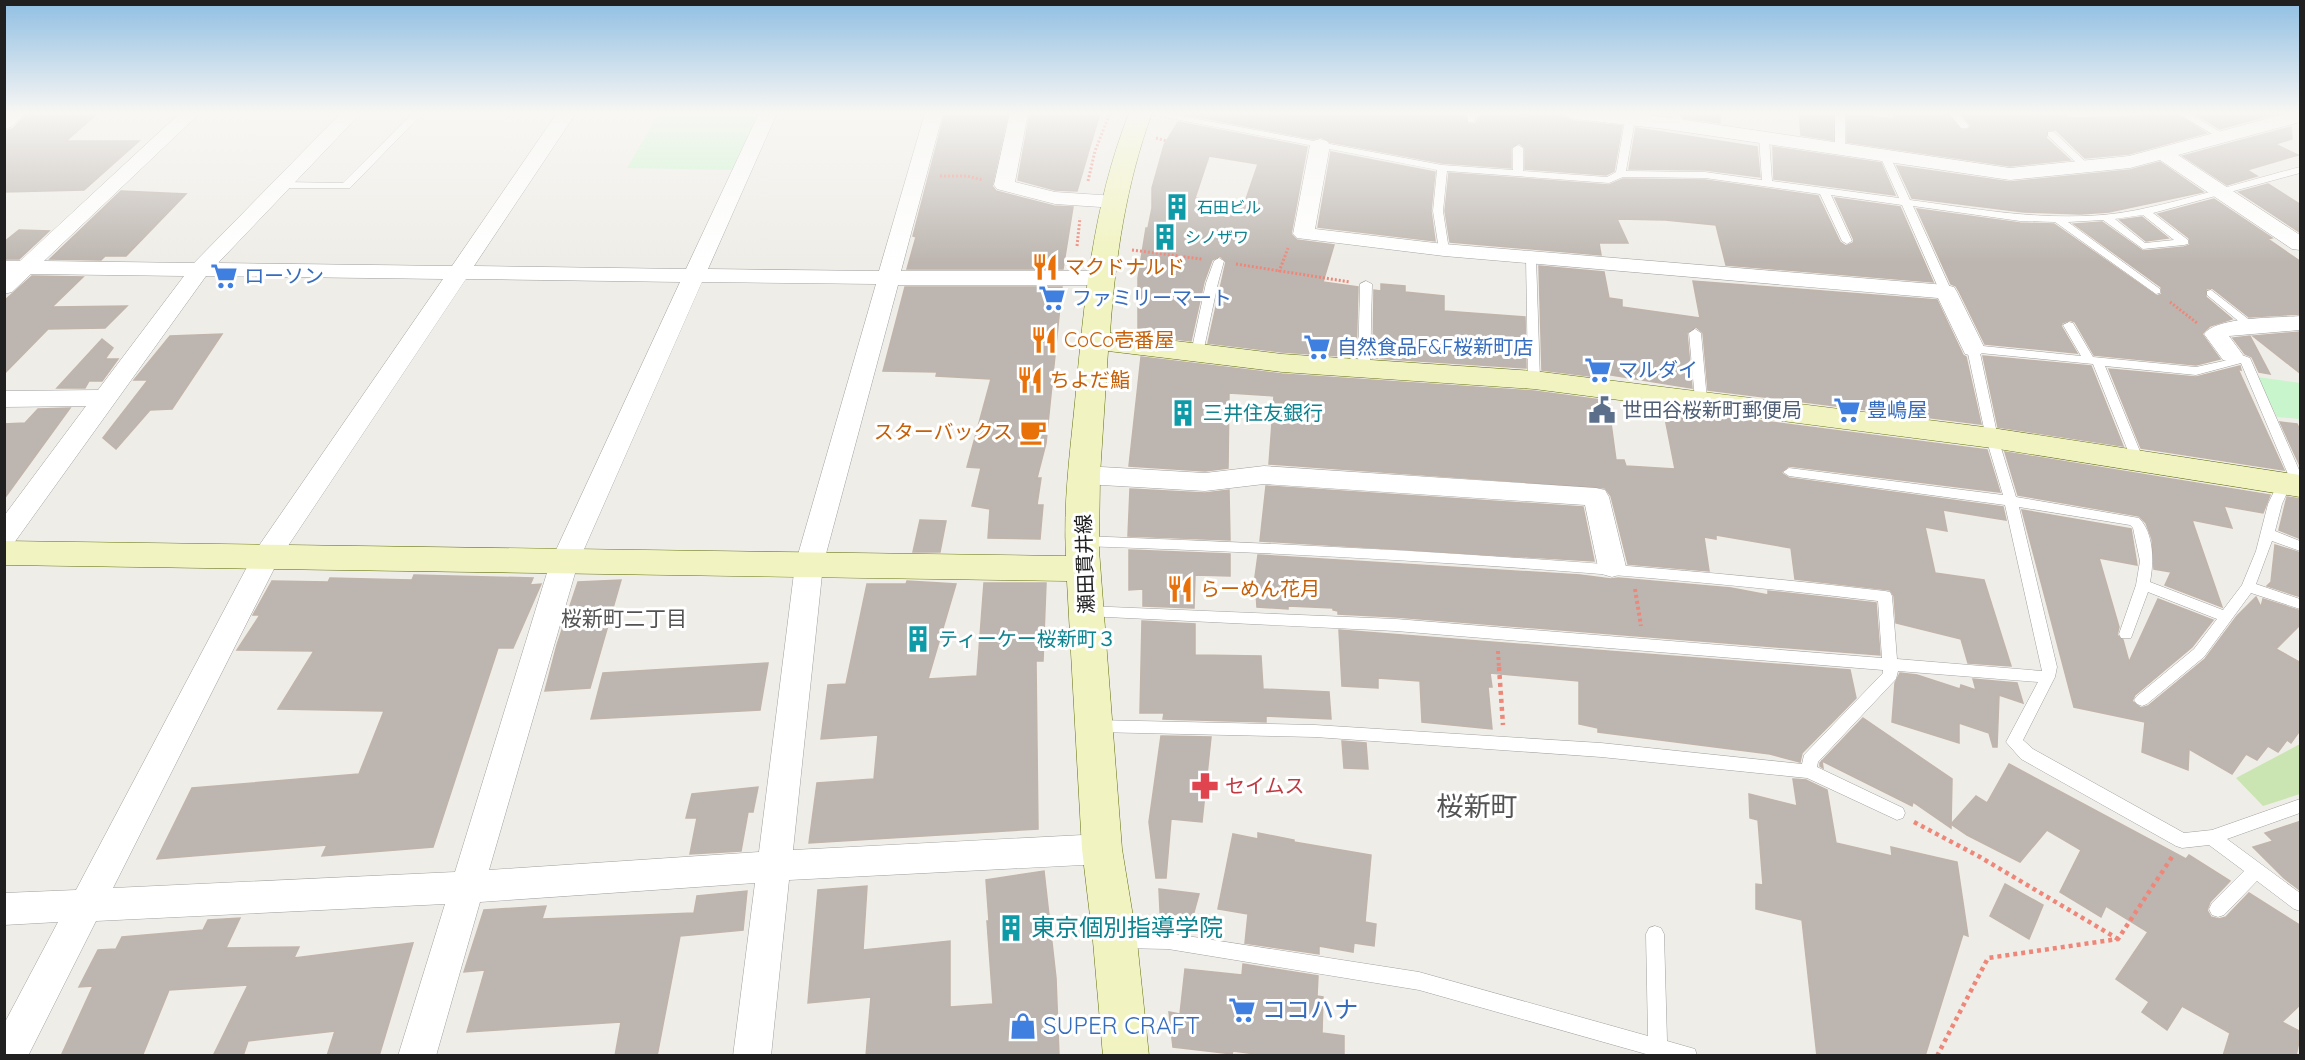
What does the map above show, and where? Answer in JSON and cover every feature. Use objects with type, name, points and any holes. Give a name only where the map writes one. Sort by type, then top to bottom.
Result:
[{"type":"street","points":[[4,287],[15,267],[134,162]]},
{"type":"street","points":[[4,536],[199,270],[304,162]]},
{"type":"street","points":[[8,1056],[266,557],[533,162]]},
{"type":"street","points":[[417,1056],[564,563],[746,162]]},
{"type":"street","points":[[752,1056],[809,565],[919,162]]},
{"type":"street","points":[[1009,162],[1004,185],[1055,198],[1116,202]]},
{"type":"street","name":"瀬田貫井線","points":[[1125,162],[1105,245],[1100,278],[1084,475],[1082,555],[1102,849],[1115,941],[1126,1056]]},
{"type":"street","points":[[1317,162],[1304,234],[1443,250],[1946,291],[1973,349]]},
{"type":"street","points":[[1930,162],[2010,174],[2125,162]]},
{"type":"street","points":[[2177,162],[2301,244]]},
{"type":"street","points":[[15,267],[889,278],[1100,278]]},
{"type":"street","points":[[2231,355],[2216,334],[2226,329],[2301,323]]},
{"type":"street","points":[[1094,340],[1282,363],[1534,381],[1701,400],[1992,438],[2295,485]]},
{"type":"street","points":[[4,399],[105,398]]},
{"type":"street","points":[[1084,475],[1205,482],[1264,475],[1596,496],[1622,568]]},
{"type":"street","points":[[4,554],[809,565],[1082,555]]},
{"type":"street","points":[[4,909],[469,887],[775,866],[1102,849]]},
{"type":"lane","points":[[283,184],[346,186],[370,162]]},
{"type":"lane","points":[[1413,162],[1442,168],[1609,180],[1621,174],[1705,175],[1905,204],[2020,218],[2059,220],[2144,211],[2176,205],[2301,170]]},
{"type":"lane","points":[[1518,162],[1518,173]]},
{"type":"lane","points":[[1621,174],[1623,162]]},
{"type":"lane","points":[[1766,162],[1767,184]]},
{"type":"lane","points":[[1888,162],[1946,291]]},
{"type":"lane","points":[[2081,162],[2085,166]]},
{"type":"lane","points":[[1442,168],[1438,211],[1443,250]]},
{"type":"lane","points":[[1825,193],[1848,241]]},
{"type":"lane","points":[[2104,216],[2143,246],[2184,242],[2144,211]]},
{"type":"lane","points":[[2059,220],[2156,291]]},
{"type":"lane","points":[[1530,257],[1534,381]]},
{"type":"lane","points":[[1197,353],[1219,261]]},
{"type":"lane","points":[[1364,369],[1366,284]]},
{"type":"lane","points":[[2211,293],[2252,327]]},
{"type":"lane","points":[[2069,325],[2093,360],[2138,461]]},
{"type":"lane","points":[[1695,333],[1701,400]]},
{"type":"lane","points":[[2231,355],[2235,362],[2196,370],[1973,349],[1992,438],[2011,501],[2050,667],[2048,677],[2014,742],[2027,754],[2182,841],[2212,837],[2301,806]]},
{"type":"lane","points":[[2142,700],[2199,653],[2248,586],[2268,534],[2275,504],[2295,485],[2246,361],[2231,355]]},
{"type":"lane","points":[[1789,472],[2011,501],[2134,521],[2139,526],[2147,561],[2143,585],[2126,634]]},
{"type":"lane","points":[[2268,534],[2301,546]]},
{"type":"lane","points":[[1082,555],[1270,548],[1622,568],[1745,579],[1885,596],[1891,675],[1810,760],[1809,771]]},
{"type":"lane","points":[[2143,585],[2225,616]]},
{"type":"lane","points":[[2248,586],[2301,604]]},
{"type":"lane","points":[[1086,611],[1396,625],[2048,677]]},
{"type":"lane","points":[[1095,726],[1315,731],[1613,751],[1809,771],[1897,813]]},
{"type":"lane","points":[[2212,837],[2301,903]]},
{"type":"lane","points":[[2218,909],[2256,870]]},
{"type":"lane","points":[[1655,934],[1658,1048]]},
{"type":"lane","points":[[1115,941],[1168,941],[1419,981],[1688,1056]]},
{"type":"path","points":[[1087,185],[1092,162]]},
{"type":"path","points":[[915,175],[967,176],[1004,185]]},
{"type":"path","points":[[1076,251],[1081,208]]},
{"type":"path","points":[[1131,240],[1130,250],[1219,261],[1366,284]]},
{"type":"path","points":[[2156,291],[2207,331],[2216,334]]},
{"type":"path","points":[[1622,568],[1643,644]]},
{"type":"path","points":[[1496,633],[1504,743]]},
{"type":"path","points":[[1897,813],[1980,858],[2118,939]]},
{"type":"path","points":[[1937,1056],[1988,958],[2118,939],[2182,841]]},
{"type":"green space","points":[[630,162],[737,162],[733,170],[627,168]]},
{"type":"green space","points":[[2257,377],[2300,383],[2300,419],[2277,417]]},
{"type":"green space","points":[[2300,744],[2300,794],[2263,806],[2236,778]]},
{"type":"building","points":[[4,162],[115,162],[84,190],[4,192]]},
{"type":"building","points":[[932,162],[997,162],[992,186],[996,191],[1054,206],[1073,207],[1063,269],[907,269],[916,237],[913,236]]},
{"type":"building","points":[[1021,162],[1085,162],[1077,191],[1055,190],[1018,180]]},
{"type":"building","points":[[1159,162],[1207,162],[1195,198],[1244,205],[1258,164],[1249,162],[1304,162],[1291,234],[1297,240],[1334,245],[1323,282],[1358,287],[1356,357],[1282,352],[1208,343],[1226,262],[1220,256],[1212,260],[1204,282],[1191,341],[1143,335],[1138,331],[1138,278],[1146,228],[1148,228],[1152,208],[1152,188]]},
{"type":"building","points":[[1329,162],[1385,162],[1435,172],[1431,211],[1435,241],[1318,227]]},
{"type":"building","points":[[1439,162],[1511,162],[1511,168]]},
{"type":"building","points":[[1525,162],[1616,162],[1614,171],[1606,175],[1525,169]]},
{"type":"building","points":[[1630,162],[1759,162],[1760,177],[1705,170],[1629,169]]},
{"type":"building","points":[[1773,162],[1877,162],[1881,163],[1895,195],[1774,179]]},
{"type":"building","points":[[1986,162],[2045,162],[2010,166]]},
{"type":"building","points":[[2161,162],[2203,192],[2109,212],[2080,214],[2024,212],[1912,198],[1897,166],[2010,182],[2130,170]]},
{"type":"building","points":[[2193,162],[2273,162],[2247,170],[2257,176],[2227,185]]},
{"type":"building","points":[[1449,173],[1609,185],[1623,179],[1705,180],[1818,196],[1840,242],[1846,246],[1854,240],[1835,198],[1900,207],[1933,282],[1726,265],[1716,225],[1665,220],[1617,219],[1628,243],[1599,243],[1601,255],[1450,242],[1445,211]]},
{"type":"building","points":[[2268,184],[2301,205],[2301,233],[2239,192]]},
{"type":"building","points":[[121,191],[186,194],[126,256],[105,256],[101,260],[50,259]]},
{"type":"building","points":[[2214,199],[2272,238],[2268,239],[2301,262],[2301,314],[2249,317],[2212,288],[2206,289],[2206,297],[2232,319],[2210,326],[2202,334],[2220,359],[2196,365],[2094,355],[2075,322],[2070,320],[2062,323],[2061,326],[2077,353],[1985,344],[1959,291],[1951,284],[1917,209],[2020,223],[2054,224],[2157,296],[2162,294],[2161,287],[2074,224],[2102,222],[2143,251],[2184,247],[2190,245],[2189,238],[2158,214]]},
{"type":"building","points":[[2142,217],[2168,238],[2146,241],[2120,220]]},
{"type":"building","points":[[19,230],[49,231],[19,259],[4,259],[4,242]]},
{"type":"building","points":[[1539,266],[1604,272],[1609,298],[1622,300],[1622,307],[1700,318],[1693,281],[1937,300],[1966,357],[1981,424],[1708,390],[1703,333],[1696,327],[1687,333],[1692,388],[1605,374],[1605,378],[1542,370]]},
{"type":"building","points":[[32,276],[83,277],[52,307],[127,306],[105,328],[48,329],[4,374],[4,301]]},
{"type":"building","points":[[1381,284],[1405,286],[1405,292],[1444,296],[1444,311],[1525,317],[1526,368],[1373,358],[1374,290],[1381,291]]},
{"type":"building","points":[[905,287],[1062,287],[1046,443],[1037,478],[1041,478],[1037,505],[1043,505],[1040,539],[988,538],[990,509],[972,506],[981,468],[967,467],[991,379],[936,376],[937,372],[883,371]]},
{"type":"building","points":[[2300,332],[2301,374],[2253,336]]},
{"type":"building","points":[[222,334],[172,409],[150,410],[116,449],[103,438],[148,380],[134,380],[170,336]]},
{"type":"building","points":[[2250,336],[2270,374],[2259,372],[2252,357],[2245,354],[2233,338]]},
{"type":"building","points":[[102,339],[113,348],[105,359],[118,359],[102,381],[89,381],[85,388],[57,388]]},
{"type":"building","points":[[1983,356],[2091,366],[2123,446],[1998,427]]},
{"type":"building","points":[[1141,357],[1282,374],[1534,391],[1608,401],[1616,460],[1624,460],[1626,466],[1675,469],[1663,408],[1987,450],[2000,492],[1789,466],[1781,473],[1789,478],[2003,507],[2006,520],[1943,510],[1947,531],[1925,527],[1935,573],[1984,580],[2011,666],[1968,663],[1961,639],[1896,623],[1894,596],[1890,590],[1795,579],[1791,548],[1716,535],[1716,539],[1704,537],[1709,571],[1628,564],[1611,496],[1605,488],[1269,464],[1274,396],[1229,393],[1228,468],[1205,471],[1129,466]]},
{"type":"building","points":[[2240,366],[2241,370],[2238,369],[2284,470],[2141,448],[2109,369],[2196,377]]},
{"type":"building","points":[[70,408],[4,499],[4,424],[25,423],[38,409]]},
{"type":"building","points":[[2280,422],[2297,424],[2301,432],[2301,468]]},
{"type":"building","points":[[2005,452],[2270,495],[2263,513],[2224,506],[2232,528],[2192,520],[2222,607],[2165,585],[2171,572],[2154,569],[2152,539],[2146,523],[2139,516],[2018,495]]},
{"type":"building","points":[[1266,486],[1583,507],[1594,561],[1260,541]]},
{"type":"building","points":[[1130,489],[1205,493],[1229,490],[1230,540],[1128,536]]},
{"type":"building","points":[[2287,497],[2301,499],[2301,539],[2279,530]]},
{"type":"building","points":[[2022,510],[2131,529],[2137,565],[2099,558],[2119,627],[2117,635],[2123,640],[2129,662],[2158,599],[2213,620],[2192,647],[2135,695],[2132,701],[2141,708],[2148,706],[2205,659],[2237,616],[2256,597],[2261,607],[2263,599],[2301,611],[2301,624],[2276,649],[2301,663],[2301,729],[2291,743],[2287,740],[2278,752],[2268,746],[2257,760],[2246,754],[2232,774],[2189,749],[2188,770],[2142,752],[2145,722],[2074,707]]},
{"type":"building","points":[[920,520],[946,521],[940,552],[913,552]]},
{"type":"building","points":[[2275,545],[2301,553],[2301,597],[2267,586],[2271,582]]},
{"type":"building","points":[[1129,550],[1230,554],[1230,576],[1195,575],[1194,608],[1143,606],[1143,589],[1129,590]]},
{"type":"building","points":[[1258,555],[1580,575],[1731,588],[1768,595],[1768,591],[1876,603],[1880,655],[1338,614],[1338,611],[1333,608],[1257,607],[1255,577]]},
{"type":"building","points":[[414,575],[533,578],[530,585],[541,584],[513,648],[498,648],[433,847],[322,856],[327,845],[157,859],[192,788],[359,774],[384,711],[278,709],[314,651],[237,650],[260,615],[253,615],[272,581],[328,582],[330,578],[412,580]]},
{"type":"building","points":[[621,580],[590,688],[545,691],[557,645],[578,582]]},
{"type":"building","points":[[907,581],[956,584],[928,679],[977,676],[984,583],[1046,583],[1043,661],[1036,661],[1038,829],[809,843],[817,783],[874,779],[878,735],[821,739],[828,685],[846,684],[867,584],[906,584]]},
{"type":"building","points":[[1142,621],[1195,624],[1195,655],[1261,656],[1263,689],[1329,692],[1331,719],[1266,716],[1266,722],[1163,719],[1164,713],[1140,713]]},
{"type":"building","points":[[1339,630],[1850,670],[1856,698],[1802,753],[1800,762],[1770,754],[1598,732],[1598,728],[1579,724],[1579,681],[1490,673],[1492,687],[1488,687],[1492,729],[1422,722],[1420,681],[1378,678],[1378,688],[1342,686]]},
{"type":"building","points":[[768,663],[760,710],[591,719],[603,673]]},
{"type":"building","points":[[1900,673],[1917,675],[1960,689],[1961,685],[1976,690],[1973,679],[2017,683],[2023,703],[1999,695],[1997,747],[1993,747],[1989,733],[1959,723],[1959,743],[1892,722],[1895,683]]},
{"type":"building","points":[[1863,718],[1952,779],[1951,828],[1913,802],[1912,806],[1822,761],[1823,768],[1820,766],[1820,763]]},
{"type":"building","points":[[1161,736],[1211,737],[1202,822],[1171,819],[1166,878],[1156,878],[1149,822]]},
{"type":"building","points":[[1342,741],[1366,743],[1368,769],[1344,768]]},
{"type":"building","points":[[2009,764],[2186,859],[2189,855],[2230,881],[2210,902],[2207,910],[2211,917],[2219,919],[2226,917],[2249,893],[2301,926],[2301,1004],[2282,1022],[2301,1032],[2296,1056],[2223,1056],[2230,1033],[2182,1006],[2167,1030],[2142,1012],[2149,1002],[2116,979],[2148,932],[2106,906],[2101,917],[2060,892],[2081,850],[2047,830],[2020,862],[1967,835],[1951,824],[1976,796],[1987,803]]},
{"type":"building","points":[[1793,779],[1806,780],[1827,790],[1836,843],[1892,856],[1891,847],[1957,862],[1968,936],[1963,934],[1925,1056],[1817,1056],[1802,920],[1756,909],[1756,884],[1763,885],[1758,820],[1750,818],[1749,794],[1797,806]]},
{"type":"building","points":[[758,787],[753,812],[748,812],[741,851],[690,854],[697,818],[686,818],[692,794]]},
{"type":"building","points":[[2301,821],[2301,891],[2284,878],[2253,847],[2273,841],[2265,833]]},
{"type":"building","points":[[1258,833],[1294,840],[1294,842],[1371,855],[1365,922],[1376,924],[1374,946],[1354,943],[1353,952],[1319,946],[1319,954],[1245,943],[1248,914],[1218,909],[1233,834],[1258,839]]},
{"type":"building","points":[[1044,871],[1056,978],[1059,1056],[866,1056],[871,997],[808,1003],[818,890],[867,886],[863,950],[950,941],[950,1007],[993,1004],[986,880]]},
{"type":"building","points":[[2005,884],[2043,905],[2029,939],[1990,916]]},
{"type":"building","points":[[1159,889],[1199,894],[1188,934],[1161,931]]},
{"type":"building","points":[[747,891],[743,930],[680,936],[657,1056],[615,1056],[621,1022],[467,1032],[485,970],[464,972],[484,910],[546,906],[542,919],[694,913],[697,896]]},
{"type":"building","points":[[240,918],[226,948],[299,947],[294,958],[413,943],[379,1056],[327,1056],[335,1031],[248,1041],[243,1056],[213,1056],[248,985],[169,990],[143,1054],[61,1056],[93,986],[79,987],[98,950],[116,949],[122,937],[203,930],[208,920]]},
{"type":"building","points":[[1243,964],[1318,976],[1317,996],[1323,997],[1322,1033],[1344,1036],[1344,1056],[1271,1056],[1233,1051],[1232,1054],[1173,1047],[1169,1012],[1180,1014],[1185,969],[1242,975]]},
{"type":"place","name":"石田ビル","points":[[1177,207]]},
{"type":"place","name":"シノザワ","points":[[1165,237]]},
{"type":"place","name":"マクドナルド","points":[[1045,267]]},
{"type":"place","name":"ローソン","points":[[224,276]]},
{"type":"place","name":"ファミリーマート","points":[[1052,298]]},
{"type":"place","name":"CoCo壱番屋","points":[[1044,340]]},
{"type":"place","name":"自然食品F&F桜新町店","points":[[1317,347]]},
{"type":"place","name":"マルダイ","points":[[1598,370]]},
{"type":"place","name":"ちよだ鮨","points":[[1030,380]]},
{"type":"place","name":"世田谷桜新町郵便局","points":[[1602,410]]},
{"type":"place","name":"豊嶋屋","points":[[1847,410]]},
{"type":"place","name":"三井住友銀行","points":[[1183,413]]},
{"type":"place","name":"スターバックス","points":[[1033,432]]},
{"type":"place","name":"らーめん花月","points":[[1180,589]]},
{"type":"place","name":"ティーケー桜新町３","points":[[918,639]]},
{"type":"place","name":"セイムス","points":[[1205,786]]},
{"type":"place","name":"東京個別指導学院","points":[[1011,928]]},
{"type":"place","name":"ココハナ","points":[[1242,1010]]},
{"type":"place","name":"SUPER CRAFT","points":[[1023,1026]]},
{"type":"district","name":"桜新町二丁目","points":[[624,619]]},
{"type":"district","name":"桜新町","points":[[1477,807]]}]
